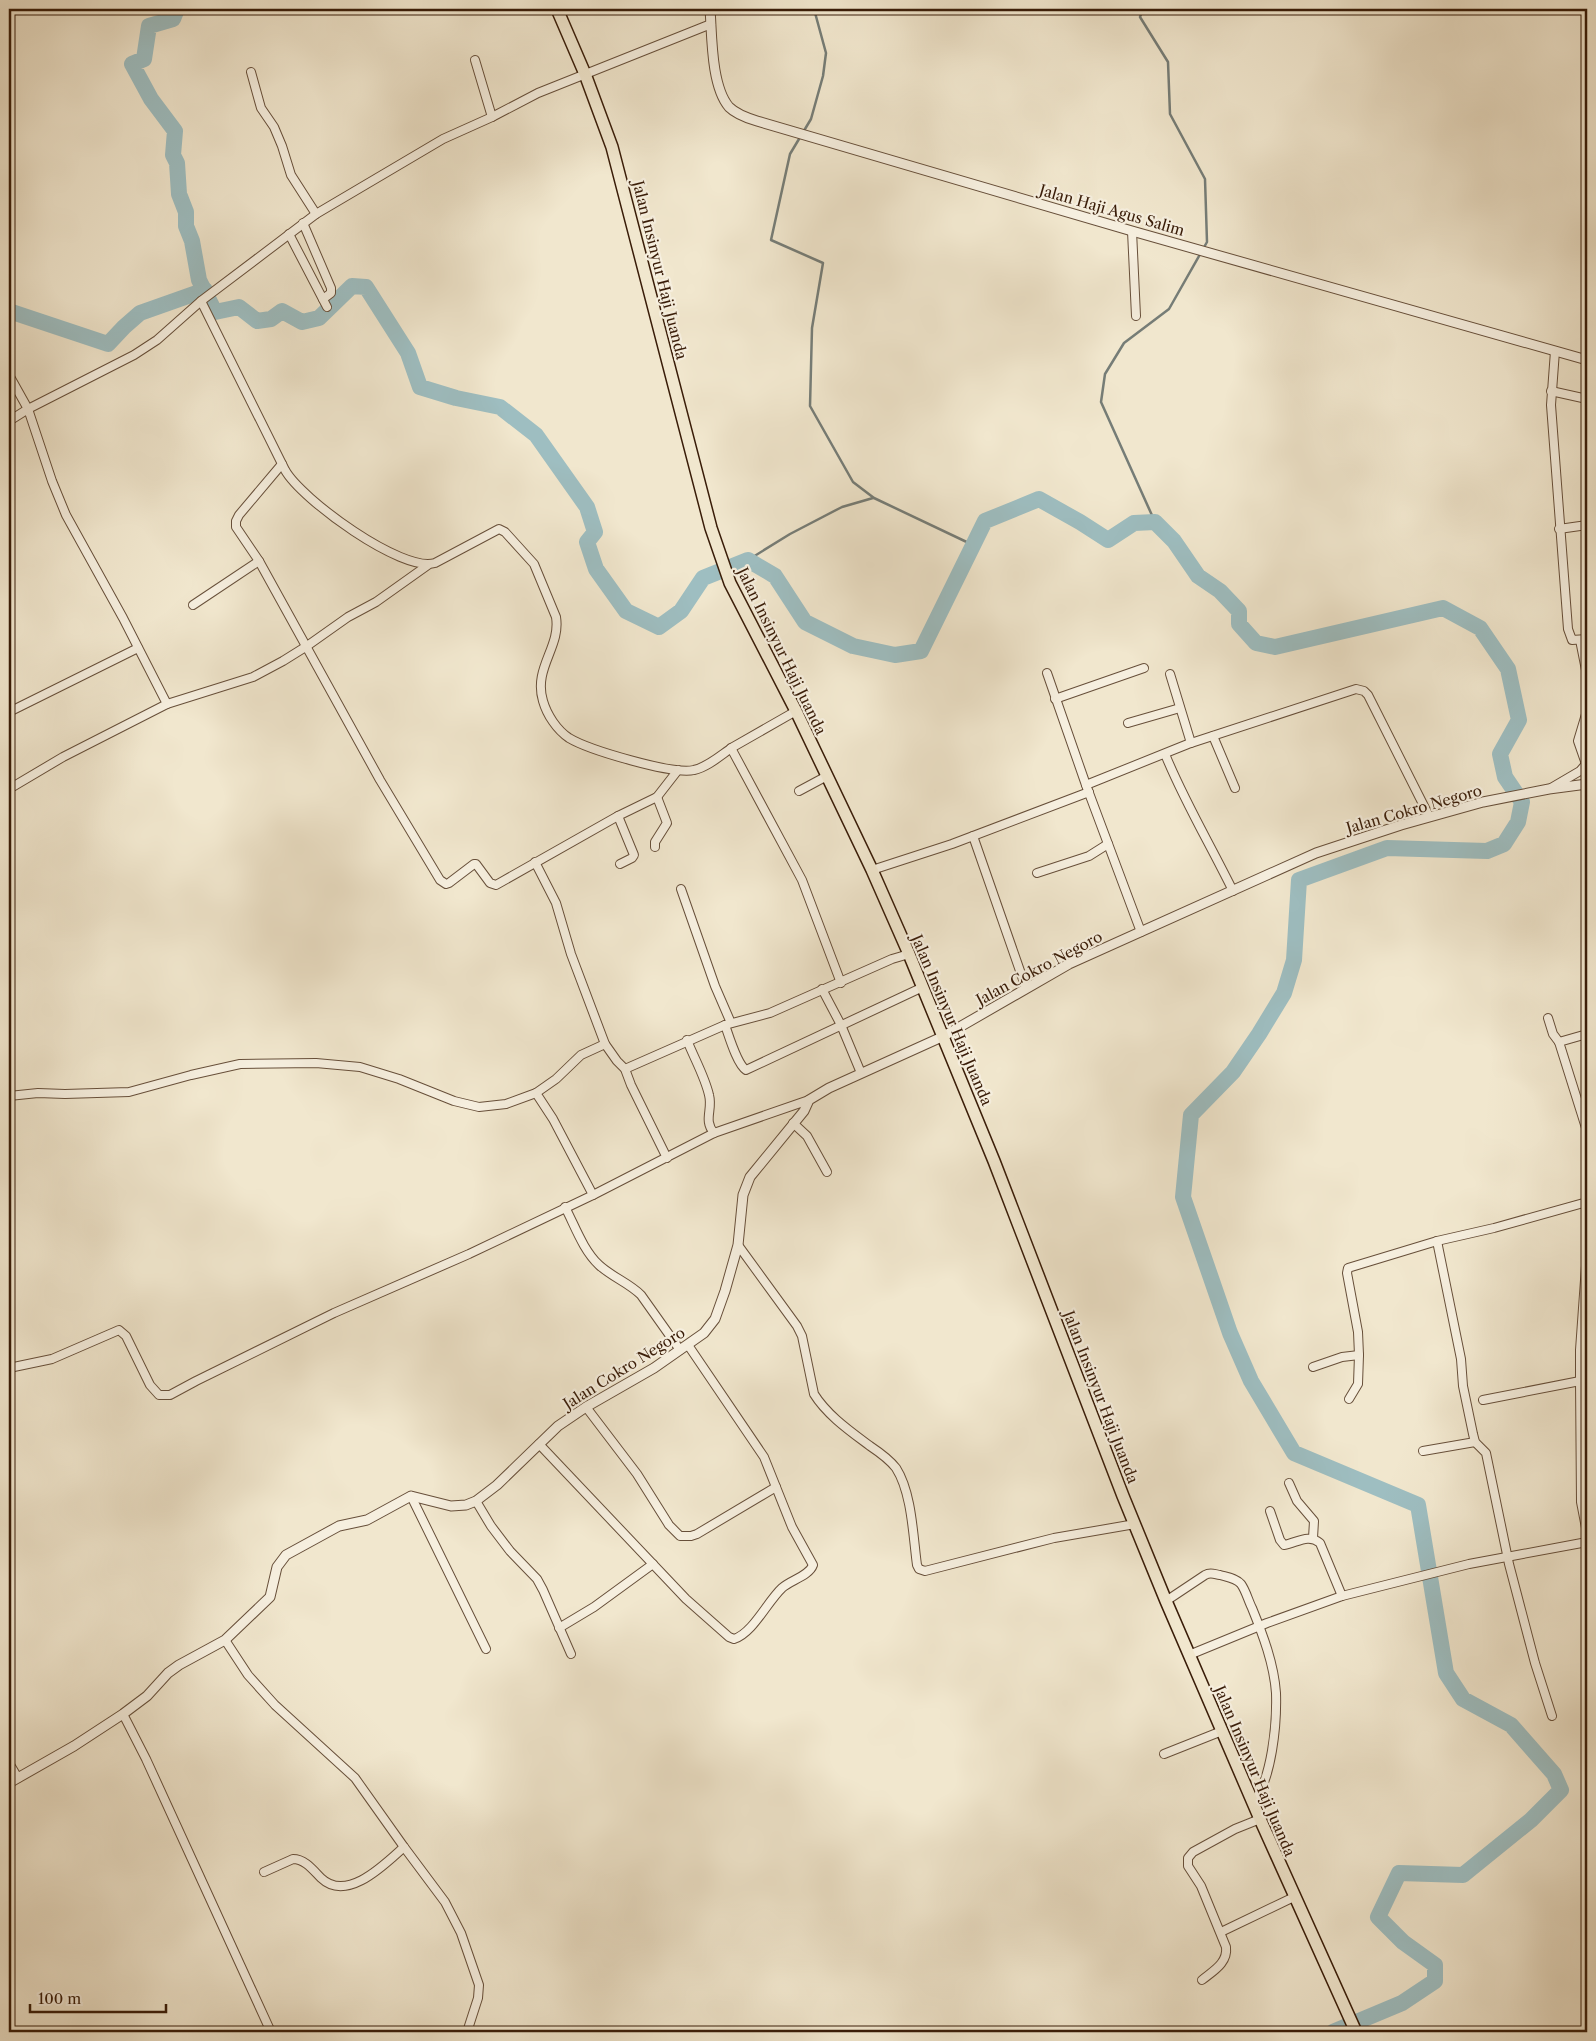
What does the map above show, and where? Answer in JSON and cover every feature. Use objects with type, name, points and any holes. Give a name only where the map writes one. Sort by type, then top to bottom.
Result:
[{"type":"main road","name":"Jalan Insinyur Haji Juanda","points":[[557,9],[585,74],[612,146],[711,528],[730,583],[796,711],[872,870],[909,954],[944,1036],[1166,1601],[1260,1820],[1356,2032]]},
{"type":"street","name":"Jalan Haji Agus Salim","points":[[710,9],[716,72],[722,92],[728,105],[735,111],[756,121],[1132,231],[1587,360]]},
{"type":"street","points":[[9,421],[28,409],[134,354],[156,340],[203,300],[303,223],[443,139],[492,117],[538,93],[711,24]]},
{"type":"street","points":[[475,60],[492,117]]},
{"type":"street","points":[[250,72],[261,108],[274,127],[291,175],[316,214]]},
{"type":"street","points":[[289,234],[325,303],[331,291],[303,223]]},
{"type":"street","points":[[1132,231],[1136,316]]},
{"type":"street","points":[[203,300],[282,464],[297,487],[354,530],[385,550],[403,559],[428,565]]},
{"type":"street","points":[[1555,350],[1551,391],[1559,529],[1568,629],[1571,638],[1584,640],[1587,675]]},
{"type":"street","points":[[9,375],[28,409],[52,481],[66,515],[166,704]]},
{"type":"street","points":[[1551,391],[1587,400]]},
{"type":"street","points":[[282,464],[236,521],[238,531],[259,561],[380,780],[443,883],[449,883],[476,864],[490,882],[496,885],[657,796],[678,770]]},
{"type":"street","points":[[1559,529],[1587,525]]},
{"type":"street","points":[[9,789],[63,757],[166,704],[252,677],[283,661],[348,617],[376,602],[428,565],[499,529],[505,532],[534,564],[556,617],[556,633],[541,675],[543,701],[553,721],[568,737],[640,763],[692,771],[699,769],[731,748],[796,711]]},
{"type":"street","points":[[193,605],[259,561]]},
{"type":"street","points":[[9,712],[138,648]]},
{"type":"street","points":[[1055,699],[1144,668]]},
{"type":"street","points":[[1047,673],[1087,789],[1141,932]]},
{"type":"street","points":[[1170,674],[1191,743]]},
{"type":"street","points":[[872,870],[972,836],[1087,789],[1191,743],[1356,689],[1360,689],[1368,695],[1429,816]]},
{"type":"street","points":[[1128,723],[1180,708]]},
{"type":"street","points":[[1549,789],[1580,772],[1584,767],[1586,762],[1579,748],[1578,741],[1587,711]]},
{"type":"street","points":[[1213,736],[1236,788]]},
{"type":"street","points":[[731,748],[802,880],[841,983]]},
{"type":"street","points":[[1165,754],[1180,790],[1233,891]]},
{"type":"street","points":[[799,791],[827,776]]},
{"type":"street","name":"Jalan Cokro Negoro","points":[[412,1496],[452,1506],[466,1505],[476,1501],[497,1485],[558,1426],[586,1407],[654,1368],[704,1333],[715,1319],[725,1291],[738,1245],[743,1195],[750,1177],[804,1111],[809,1100],[862,1073],[944,1036],[1069,964],[1316,853],[1429,816],[1483,802],[1549,789],[1587,784]]},
{"type":"street","points":[[655,847],[667,823],[657,796]]},
{"type":"street","points":[[618,816],[634,855],[620,864]]},
{"type":"street","points":[[972,836],[1026,988]]},
{"type":"street","points":[[1037,873],[1089,856],[1108,844]]},
{"type":"street","points":[[535,862],[556,903],[571,954],[605,1044],[617,1061],[626,1068],[631,1085],[667,1158]]},
{"type":"street","points":[[681,889],[728,1024],[737,1056],[742,1067],[746,1070],[923,987]]},
{"type":"street","points":[[626,1068],[687,1040],[728,1024],[770,1013],[892,959],[909,954]]},
{"type":"street","points":[[822,989],[841,1025],[862,1073]]},
{"type":"street","points":[[1548,1018],[1553,1034],[1559,1042],[1587,1131]]},
{"type":"street","points":[[1559,1042],[1587,1034]]},
{"type":"street","points":[[687,1040],[710,1097],[708,1120],[709,1127],[714,1133]]},
{"type":"street","points":[[9,1096],[38,1093],[129,1092],[240,1064],[308,1063],[360,1067],[399,1079],[454,1101],[478,1107],[506,1104],[536,1093],[556,1079],[582,1054],[605,1044]]},
{"type":"street","points":[[536,1093],[553,1119],[593,1195]]},
{"type":"street","points":[[9,1368],[52,1359],[119,1330],[126,1336],[150,1385],[159,1394],[170,1395],[334,1313],[469,1254],[593,1195],[714,1133],[809,1100]]},
{"type":"street","points":[[793,1123],[807,1136],[828,1172]]},
{"type":"street","points":[[1349,1399],[1358,1384],[1359,1355],[1358,1332],[1347,1274],[1348,1268],[1437,1241],[1494,1228],[1587,1202]]},
{"type":"street","points":[[565,1207],[585,1247],[593,1258],[600,1266],[634,1287],[642,1295],[680,1350]]},
{"type":"street","points":[[1437,1241],[1444,1285],[1461,1359],[1463,1386],[1475,1442],[1486,1454],[1507,1557],[1535,1663],[1552,1716]]},
{"type":"street","points":[[738,1245],[797,1326],[802,1336],[814,1394],[818,1401],[849,1430],[882,1454],[896,1468],[908,1503],[919,1569],[925,1571],[1054,1538],[1135,1524]]},
{"type":"street","points":[[1587,1252],[1580,1381],[1581,1502],[1587,1533]]},
{"type":"street","points":[[539,1444],[686,1599],[725,1634],[734,1638],[743,1635],[782,1589],[808,1572],[812,1567],[811,1561],[792,1527],[770,1468],[688,1345]]},
{"type":"street","points":[[1313,1367],[1342,1357],[1359,1355]]},
{"type":"street","points":[[1483,1400],[1580,1381]]},
{"type":"street","points":[[586,1407],[637,1474],[669,1525],[680,1536],[697,1534],[776,1487]]},
{"type":"street","points":[[1423,1451],[1475,1442]]},
{"type":"street","points":[[1289,1483],[1297,1501],[1314,1521],[1312,1538]]},
{"type":"street","points":[[9,1783],[74,1746],[123,1714],[147,1696],[168,1673],[179,1665],[225,1640],[270,1597],[277,1567],[286,1555],[339,1526],[367,1520],[412,1496],[486,1649]]},
{"type":"street","points":[[476,1501],[491,1526],[510,1551],[537,1579],[570,1654]]},
{"type":"street","points":[[1270,1511],[1280,1540],[1284,1545],[1312,1538]]},
{"type":"street","points":[[1312,1538],[1323,1547],[1342,1596]]},
{"type":"street","points":[[1189,1655],[1260,1626],[1342,1596],[1442,1571],[1587,1542]]},
{"type":"street","points":[[560,1628],[594,1608],[653,1564]]},
{"type":"street","points":[[1166,1601],[1205,1575],[1212,1573],[1232,1579],[1241,1585],[1260,1626],[1270,1658],[1276,1692],[1275,1725],[1266,1780],[1261,1793],[1253,1804]]},
{"type":"street","points":[[225,1640],[248,1674],[275,1705],[356,1778],[404,1848],[445,1902],[461,1934],[474,1968],[479,1993],[467,2032]]},
{"type":"street","points":[[123,1714],[146,1759],[272,2032]]},
{"type":"street","points":[[1164,1754],[1222,1730]]},
{"type":"street","points":[[9,1763],[18,1778]]},
{"type":"street","points":[[1202,1980],[1223,1962],[1226,1957],[1226,1947],[1201,1886],[1188,1866],[1188,1858],[1193,1852],[1235,1829],[1260,1820]]},
{"type":"street","points":[[264,1872],[298,1859],[310,1866],[323,1880],[341,1887],[374,1873],[404,1848]]},
{"type":"street","points":[[1221,1932],[1294,1897]]},
{"type":"waterway","points":[[177,9],[173,19],[149,26],[144,59],[132,64],[151,99],[175,131],[173,155],[177,163],[179,194],[186,212],[186,226],[192,241],[199,280],[215,312],[239,307],[257,321],[271,319],[282,311],[302,322],[319,318],[352,286],[366,287],[408,353],[420,387],[456,398],[500,407],[536,435],[587,507],[595,532],[587,542],[596,569],[626,611],[659,627],[681,611],[703,578],[748,560],[775,576],[805,622],[853,646],[895,655],[921,651],[985,521],[1039,499],[1108,540],[1134,523],[1155,522],[1174,541],[1198,576],[1220,591],[1239,611],[1239,624],[1256,643],[1275,647],[1443,608],[1480,628],[1508,669],[1519,720],[1500,754],[1505,777],[1522,802],[1518,822],[1504,844],[1487,851],[1387,848],[1299,880],[1294,960],[1284,993],[1233,1072],[1191,1115],[1183,1197],[1230,1333],[1251,1381],[1294,1453],[1418,1505],[1446,1673],[1463,1699],[1511,1725],[1554,1774],[1561,1790],[1531,1820],[1463,1875],[1399,1873],[1378,1917],[1403,1942],[1435,1965],[1435,1981],[1402,2003],[1333,2032]]},
{"type":"waterway","points":[[814,9],[826,53],[823,76],[811,119],[790,154],[771,240],[823,263],[812,328],[810,406],[853,482],[874,498],[973,545]]},
{"type":"waterway","points":[[1143,9],[1140,17],[1168,62],[1170,114],[1205,179],[1207,242],[1169,309],[1124,343],[1105,374],[1101,402],[1155,522]]},
{"type":"waterway","points":[[9,311],[108,344],[140,313],[205,290]]},
{"type":"waterway","points":[[748,560],[790,534],[842,507],[873,498]]}]
